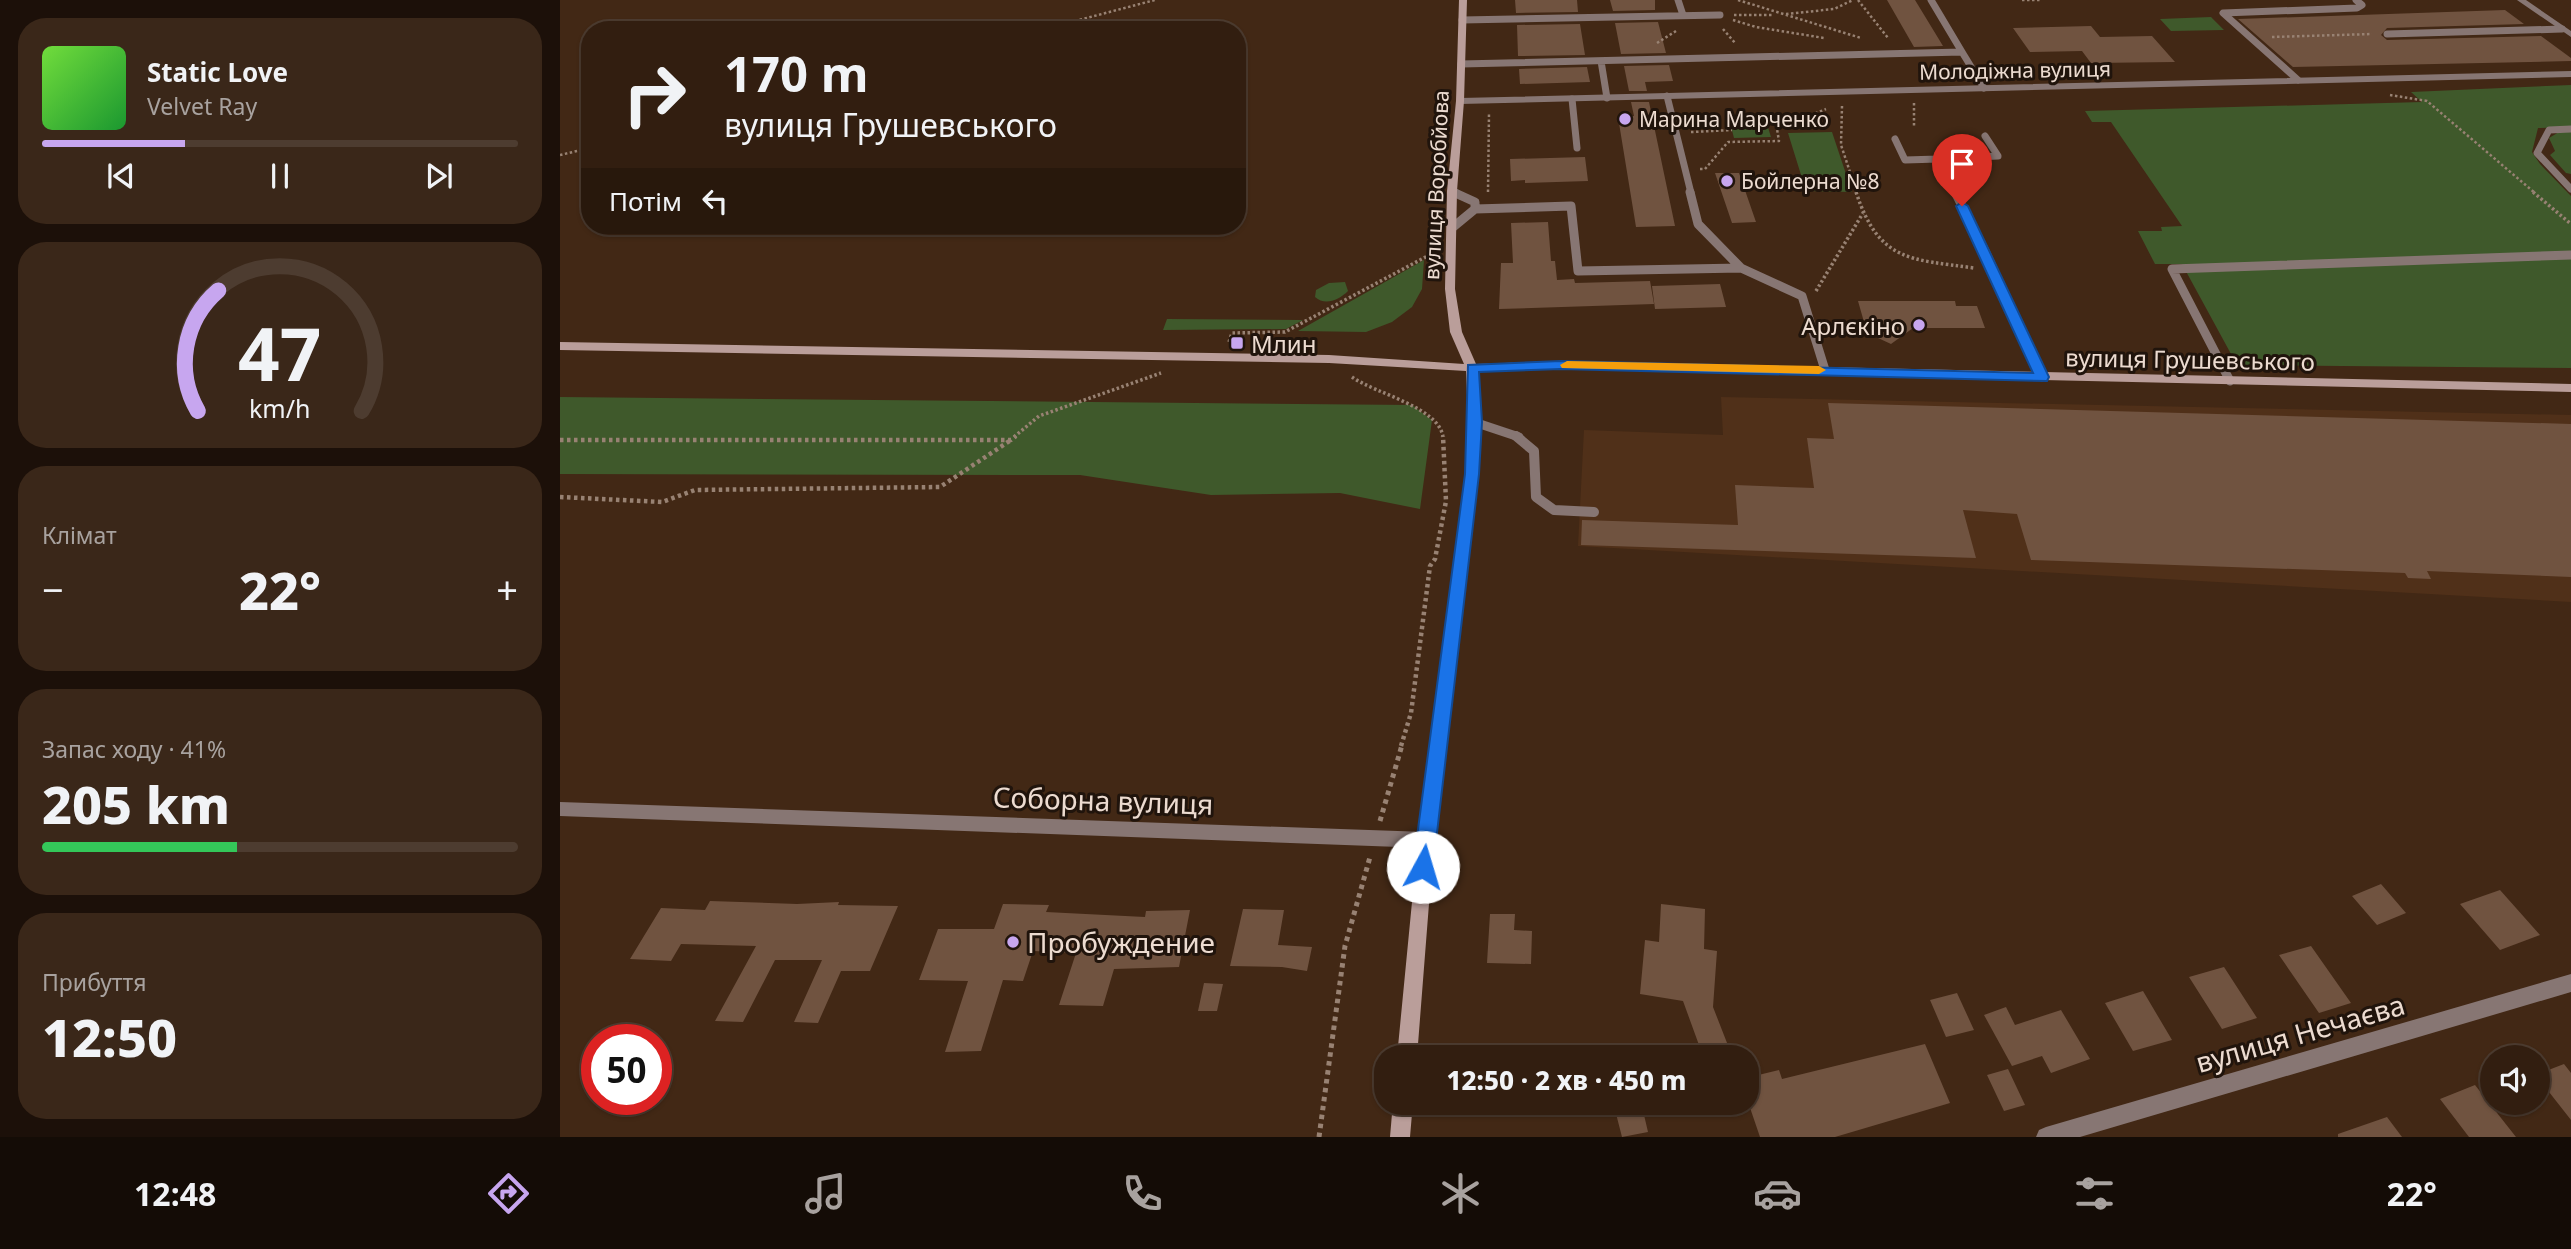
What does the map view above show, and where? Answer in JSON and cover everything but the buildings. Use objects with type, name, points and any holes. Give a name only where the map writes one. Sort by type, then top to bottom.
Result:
[{"type":"main road","name":"вулиця Воробйова","points":[[1463,0],[1460,101],[1452,191],[1450,289],[1456,332],[1472,368]]},
{"type":"main road","name":"вулиця Грушевського","points":[[560,346],[1329,359],[1472,368],[1561,365],[2571,388]]},
{"type":"main road","points":[[1408,1045],[1426,840],[1472,474],[1475,422],[1472,368]]},
{"type":"main road","points":[[1400,1137],[1402,1115]]},
{"type":"street","points":[[2521,0],[2571,35]]},
{"type":"street","name":"Молодіжна вулиця","points":[[1460,101],[2571,74]]},
{"type":"street","name":"Соборна вулиця","points":[[560,808],[1426,840]]},
{"type":"street","name":"вулиця Нечаєва","points":[[2046,1137],[2571,983]]},
{"type":"lane","points":[[1678,0],[1683,15]]},
{"type":"lane","points":[[1931,0],[1984,88]]},
{"type":"lane","points":[[2298,80],[2223,13],[2357,8],[2362,5],[2356,0]]},
{"type":"lane","points":[[1462,20],[1716,15]]},
{"type":"lane","points":[[2387,34],[2562,29]]},
{"type":"lane","points":[[1461,64],[1962,52]]},
{"type":"lane","points":[[1601,61],[1607,98]]},
{"type":"lane","points":[[1667,96],[1698,224],[1741,268],[1802,296],[1825,370]]},
{"type":"lane","points":[[1572,99],[1577,148]]},
{"type":"lane","points":[[2571,129],[2549,130],[2537,153],[2571,189]]},
{"type":"lane","points":[[1895,139],[1905,160],[1998,156],[1985,136]]},
{"type":"lane","points":[[1938,159],[1994,270],[2042,377]]},
{"type":"lane","points":[[1452,191],[1475,202],[1475,208]]},
{"type":"lane","points":[[1452,228],[1475,208],[1571,206],[1578,271],[1741,268]]},
{"type":"lane","points":[[2230,381],[2172,269],[2571,255]]},
{"type":"lane","points":[[1475,422],[1517,436],[1534,451],[1536,497],[1554,510],[1594,512]]},
{"type":"path","points":[[1075,21],[1155,0]]},
{"type":"path","points":[[1738,0],[1779,15],[1819,23],[1901,54]]},
{"type":"path","points":[[1716,15],[1779,15],[1834,9],[1853,0]]},
{"type":"path","points":[[1858,0],[1901,54]]},
{"type":"path","points":[[2022,0],[2041,0]]},
{"type":"path","points":[[1626,60],[1700,15]]},
{"type":"path","points":[[1716,15],[1756,27],[1829,39]]},
{"type":"path","points":[[1716,15],[1735,43],[1753,57]]},
{"type":"path","points":[[2250,38],[2387,34]]},
{"type":"path","points":[[2388,95],[2427,101],[2571,225]]},
{"type":"path","points":[[1913,98],[1914,126]]},
{"type":"path","points":[[1685,170],[1705,169],[1728,142],[1779,141],[1777,129],[1842,100],[1841,145],[1863,213],[1890,249],[1910,259],[1994,270]]},
{"type":"path","points":[[1676,133],[1732,130]]},
{"type":"path","points":[[560,155],[581,150]]},
{"type":"path","points":[[1802,296],[1819,290],[1863,213]]},
{"type":"path","points":[[560,497],[662,502],[695,490],[940,487],[1011,440],[1039,416],[1151,378],[1193,358],[1225,352],[1232,333],[1285,332],[1451,243]]},
{"type":"path","points":[[1319,1137],[1345,946],[1411,713],[1430,566],[1435,559],[1446,501],[1443,433],[1437,422],[1422,411],[1362,384],[1329,359]]},
{"type":"path","points":[[560,440],[1011,440]]},
{"type":"shaded area","points":[[1721,397],[2571,415],[2571,602],[1578,546],[1584,430],[1723,435]]},
{"type":"green space","points":[[2211,17],[2224,30],[2171,31],[2160,19]]},
{"type":"green space","points":[[2571,85],[2571,127],[2538,128],[2532,152],[2571,196],[2571,368],[2237,365],[2182,264],[2155,264],[2138,231],[2162,231],[2161,227],[2182,226],[2111,122],[2092,122],[2085,111],[2422,102],[2411,92]]},
{"type":"green space","points":[[1765,118],[1771,137],[1734,138],[1729,119]]},
{"type":"green space","points":[[2571,131],[2571,174],[2566,173],[2550,155],[2555,151],[2549,138],[2559,132]]},
{"type":"green space","points":[[1832,132],[1852,192],[1806,191],[1788,133]]},
{"type":"green space","points":[[1424,260],[1422,289],[1412,307],[1392,322],[1366,332],[1298,331]]},
{"type":"green space","points":[[1345,282],[1348,291],[1336,299],[1323,301],[1315,297],[1316,290],[1329,283]]},
{"type":"green space","points":[[1167,319],[1303,320],[1286,329],[1163,330]]},
{"type":"green space","points":[[560,397],[1412,405],[1432,420],[1420,509],[1340,493],[1211,495],[1080,475],[560,474]]},
{"type":"slow traffic","points":[[1567,365],[1819,370]]},
{"type":"place","name":"Марина Марченко","points":[[1625,119]]},
{"type":"place","name":"Бойлерна №8","points":[[1727,181]]},
{"type":"place","name":"Арлєкіно","points":[[1919,325]]},
{"type":"place","name":"Млин","points":[[1237,343]]},
{"type":"place","name":"Пробуждение","points":[[1013,942]]},
{"type":"route","points":[[1423,867],[1472,474],[1475,422],[1472,368],[1561,365],[2042,377],[1962,206]]}]
